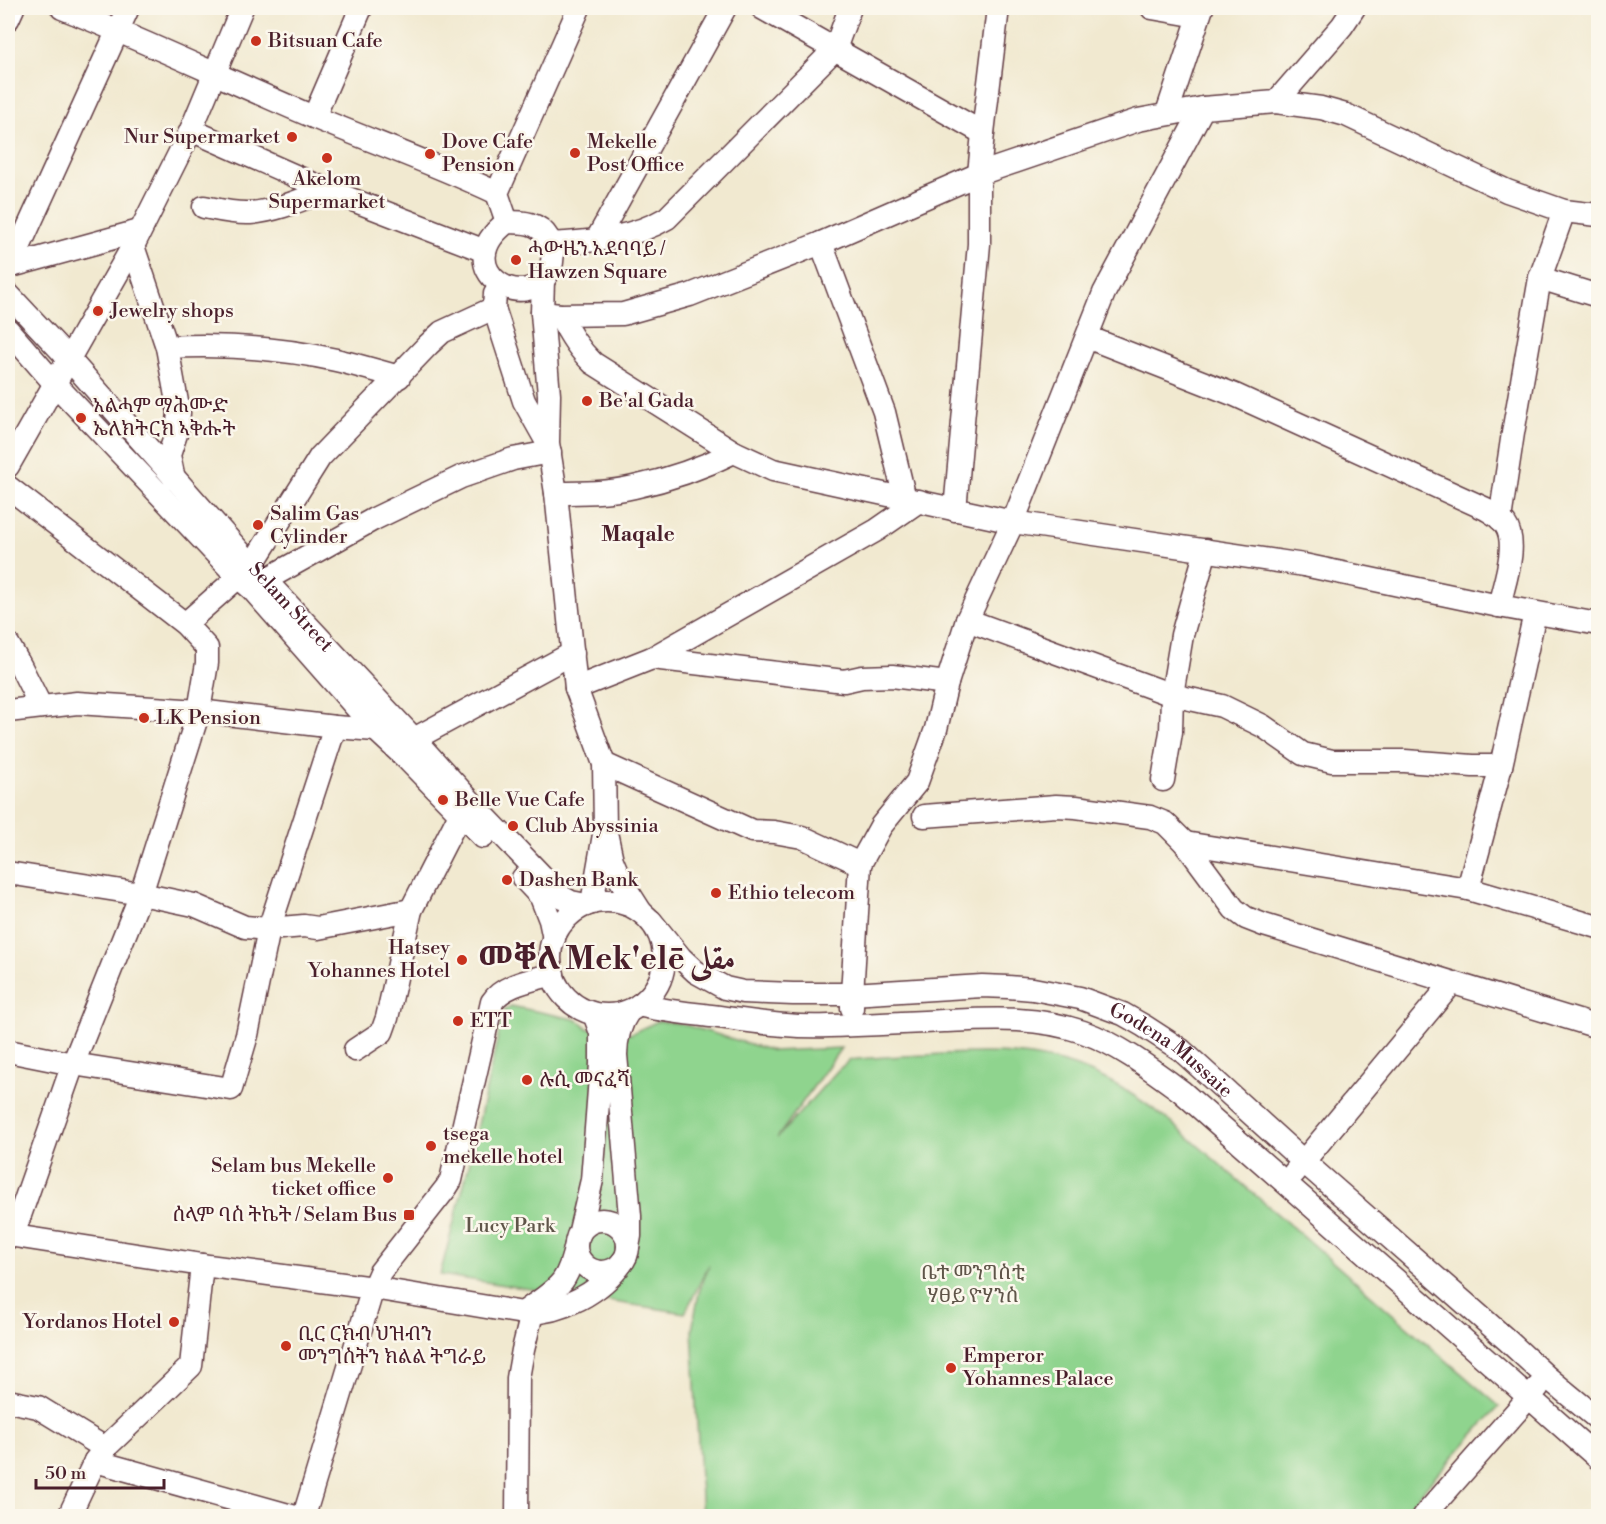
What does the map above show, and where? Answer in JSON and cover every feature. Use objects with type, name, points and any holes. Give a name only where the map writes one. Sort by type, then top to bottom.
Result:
[{"type":"street","points":[[8,19],[13,8]]},
{"type":"street","points":[[62,8],[118,30],[314,117],[457,174],[497,193]]},
{"type":"street","points":[[9,266],[128,8]]},
{"type":"street","points":[[8,466],[136,239],[191,130],[242,8]]},
{"type":"street","points":[[314,117],[361,8]]},
{"type":"street","points":[[507,222],[497,193],[579,8]]},
{"type":"street","points":[[596,241],[725,8]]},
{"type":"street","points":[[762,8],[983,133]]},
{"type":"street","points":[[551,244],[596,241],[642,231],[667,218],[834,49],[850,8]]},
{"type":"street","points":[[955,510],[979,244],[983,133],[999,8]]},
{"type":"street","points":[[1152,8],[1200,12],[1167,113]]},
{"type":"street","points":[[1276,102],[1342,26],[1354,8]]},
{"type":"street","points":[[551,314],[623,314],[690,295],[821,243],[980,174],[1138,120],[1203,108],[1276,102],[1321,108],[1346,115],[1507,191],[1564,211],[1599,215]]},
{"type":"street","points":[[853,1025],[852,994],[860,864],[881,826],[917,782],[936,729],[947,683],[967,620],[1013,522],[1104,293],[1203,108]]},
{"type":"street","points":[[191,130],[327,190],[485,251]]},
{"type":"street","points":[[204,207],[228,212],[250,213],[284,206],[327,190]]},
{"type":"street","points":[[1500,519],[1540,278],[1564,211]]},
{"type":"street","points":[[507,222],[526,222],[537,226],[551,244],[553,260],[549,272],[533,287],[517,290],[496,282],[485,263],[485,251],[489,240],[498,228],[507,222]]},
{"type":"street","points":[[9,266],[136,239]]},
{"type":"street","points":[[136,239],[167,347],[179,413],[177,431],[169,455],[174,479]]},
{"type":"street","points":[[821,243],[884,412],[912,500]]},
{"type":"street","points":[[1540,278],[1599,296]]},
{"type":"street","points":[[8,487],[185,624],[207,648],[207,663],[199,711],[141,894],[73,1064],[10,1235],[202,1265],[530,1310],[553,1309],[588,1293],[614,1275],[625,1254],[630,1236],[630,1216],[616,1055],[618,1036],[625,1017],[648,998],[656,988],[664,966],[664,954],[657,931],[620,879],[612,860],[605,829],[604,764],[576,688],[549,447],[551,314],[543,280]]},
{"type":"street","points":[[496,282],[494,308],[524,401],[549,447]]},
{"type":"street","name":"Selam Street","points":[[8,294],[68,358],[174,479],[376,730]]},
{"type":"street","points":[[252,578],[320,457],[442,332],[494,308]]},
{"type":"street","points":[[551,314],[580,351],[593,363],[734,452],[773,470],[1013,522],[1304,565],[1499,606],[1599,624]]},
{"type":"street","name":"Selam Street","points":[[8,330],[55,384],[252,578],[466,808],[562,897],[571,902],[589,904]]},
{"type":"street","points":[[1087,337],[1234,395],[1486,509],[1503,521],[1510,533],[1510,553],[1499,606]]},
{"type":"street","points":[[167,347],[225,345],[278,350],[336,360],[399,377]]},
{"type":"street","points":[[185,624],[252,578],[461,477],[549,447]]},
{"type":"street","points":[[556,494],[634,487],[712,463],[734,452]]},
{"type":"street","points":[[576,688],[652,658],[877,530],[912,500]]},
{"type":"street","points":[[1163,780],[1171,732],[1172,695],[1182,635],[1206,550]]},
{"type":"street","points":[[1468,889],[1501,766],[1534,613]]},
{"type":"street","points":[[967,620],[1172,695],[1222,706],[1263,726],[1303,754],[1332,761],[1405,760],[1501,766]]},
{"type":"street","points":[[8,644],[41,707]]},
{"type":"street","points":[[8,711],[77,703],[199,711],[376,730],[410,748],[573,653]]},
{"type":"street","points":[[652,658],[844,681],[862,676],[892,676],[947,683]]},
{"type":"street","points":[[8,1051],[73,1064],[231,1089],[247,1035],[269,929],[335,727]]},
{"type":"street","points":[[604,764],[752,831],[802,837],[860,864]]},
{"type":"street","points":[[924,816],[1076,807],[1150,817],[1166,823],[1185,843],[1234,909],[1246,918],[1599,1027]]},
{"type":"street","points":[[355,1050],[382,1032],[411,910],[466,808],[542,897],[554,939]]},
{"type":"street","points":[[589,904],[605,829]]},
{"type":"street","points":[[1185,843],[1468,889],[1597,924]]},
{"type":"street","points":[[8,873],[194,904],[244,927],[269,929],[304,926],[318,928],[411,910]]},
{"type":"street","points":[[634,1008],[618,1014],[606,1015],[594,1014],[572,1003],[557,985],[550,963],[551,951],[559,928],[566,919],[589,904],[621,902],[632,906],[646,917]]},
{"type":"street","name":"Godena Mussaie","points":[[646,917],[696,972],[725,987],[743,992],[852,994],[982,986],[1008,987],[1056,993],[1101,1005],[1144,1026],[1181,1050],[1546,1377],[1599,1419]]},
{"type":"street","points":[[304,1516],[380,1272],[451,1180],[492,1002],[504,990],[553,974]]},
{"type":"street","points":[[1285,1183],[1452,983]]},
{"type":"street","name":"Godena Mussaie","points":[[634,1008],[774,1025],[814,1027],[1010,1018],[1044,1022],[1083,1032],[1118,1049],[1174,1086],[1598,1455]]},
{"type":"street","points":[[517,1516],[518,1378],[530,1310],[553,1292],[572,1265],[592,1180],[601,1064],[600,1033],[594,1014]]},
{"type":"street","points":[[606,1221],[622,1230],[626,1238],[625,1254],[612,1270],[602,1272],[593,1270],[582,1262],[578,1254],[578,1240],[584,1228],[592,1222],[606,1221]]},
{"type":"street","points":[[69,1516],[100,1454],[191,1366],[202,1265]]},
{"type":"street","points":[[1424,1516],[1546,1377]]},
{"type":"street","points":[[8,1401],[38,1407],[100,1454],[292,1516]]},
{"type":"green space","name":"ቤተ መንግስቲ ሃፀይ ዮሃንስ","points":[[511,1006],[574,1019],[583,1023],[587,1028],[601,1033],[630,1034],[658,1021],[682,1024],[773,1051],[841,1048],[777,1138],[838,1070],[850,1060],[995,1053],[1039,1057],[1082,1069],[1121,1088],[1172,1123],[1499,1406],[1400,1516],[702,1516],[692,1330],[699,1292],[709,1265],[685,1313],[440,1275],[469,1165],[501,1023],[505,1010]]},
{"type":"place","name":"Bitsuan Cafe","points":[[256,41]]},
{"type":"place","name":"Nur Supermarket","points":[[292,137]]},
{"type":"place","name":"Mekelle Post Office","points":[[575,153]]},
{"type":"place","name":"Dove Cafe Pension","points":[[430,154]]},
{"type":"place","name":"Akelom Supermarket","points":[[327,158]]},
{"type":"place","name":"ሓውዜን አደባባይ / Hawzen Square","points":[[516,260]]},
{"type":"place","name":"Jewelry shops","points":[[98,311]]},
{"type":"place","name":"Be'al Gada","points":[[587,401]]},
{"type":"place","name":"አልሓም ማሕሙድ ኤለክትርክ ኣቅሑት","points":[[81,418]]},
{"type":"place","name":"Salim Gas Cylinder","points":[[258,525]]},
{"type":"place","name":"LK Pension","points":[[144,718]]},
{"type":"place","name":"Belle Vue Cafe","points":[[443,800]]},
{"type":"place","name":"Club Abyssinia","points":[[513,826]]},
{"type":"place","name":"Dashen Bank","points":[[507,880]]},
{"type":"place","name":"Ethio telecom","points":[[716,893]]},
{"type":"place","name":"Hatsey Yohannes Hotel","points":[[462,960]]},
{"type":"place","name":"ETT","points":[[458,1021]]},
{"type":"place","name":"ሉሲ መናፈሻ","points":[[527,1080]]},
{"type":"place","name":"tsega mekelle hotel","points":[[431,1146]]},
{"type":"place","name":"Selam bus Mekelle ticket office","points":[[388,1178]]},
{"type":"place","name":"ሰላም ባስ ትኬት / Selam Bus","points":[[409,1215]]},
{"type":"place","name":"Yordanos Hotel","points":[[174,1322]]},
{"type":"place","name":"ቢር ርክብ ህዝብን መንግስትን ክልል ትግራይ","points":[[286,1346]]},
{"type":"place","name":"Emperor Yohannes Palace","points":[[951,1368]]},
{"type":"district","name":"Maqale","points":[[638,535]]},
{"type":"district","name":"መቐለ Mek'elē مقلى","points":[[607,959]]},
{"type":"park label","name":"Lucy Park","points":[[510,1226]]}]
